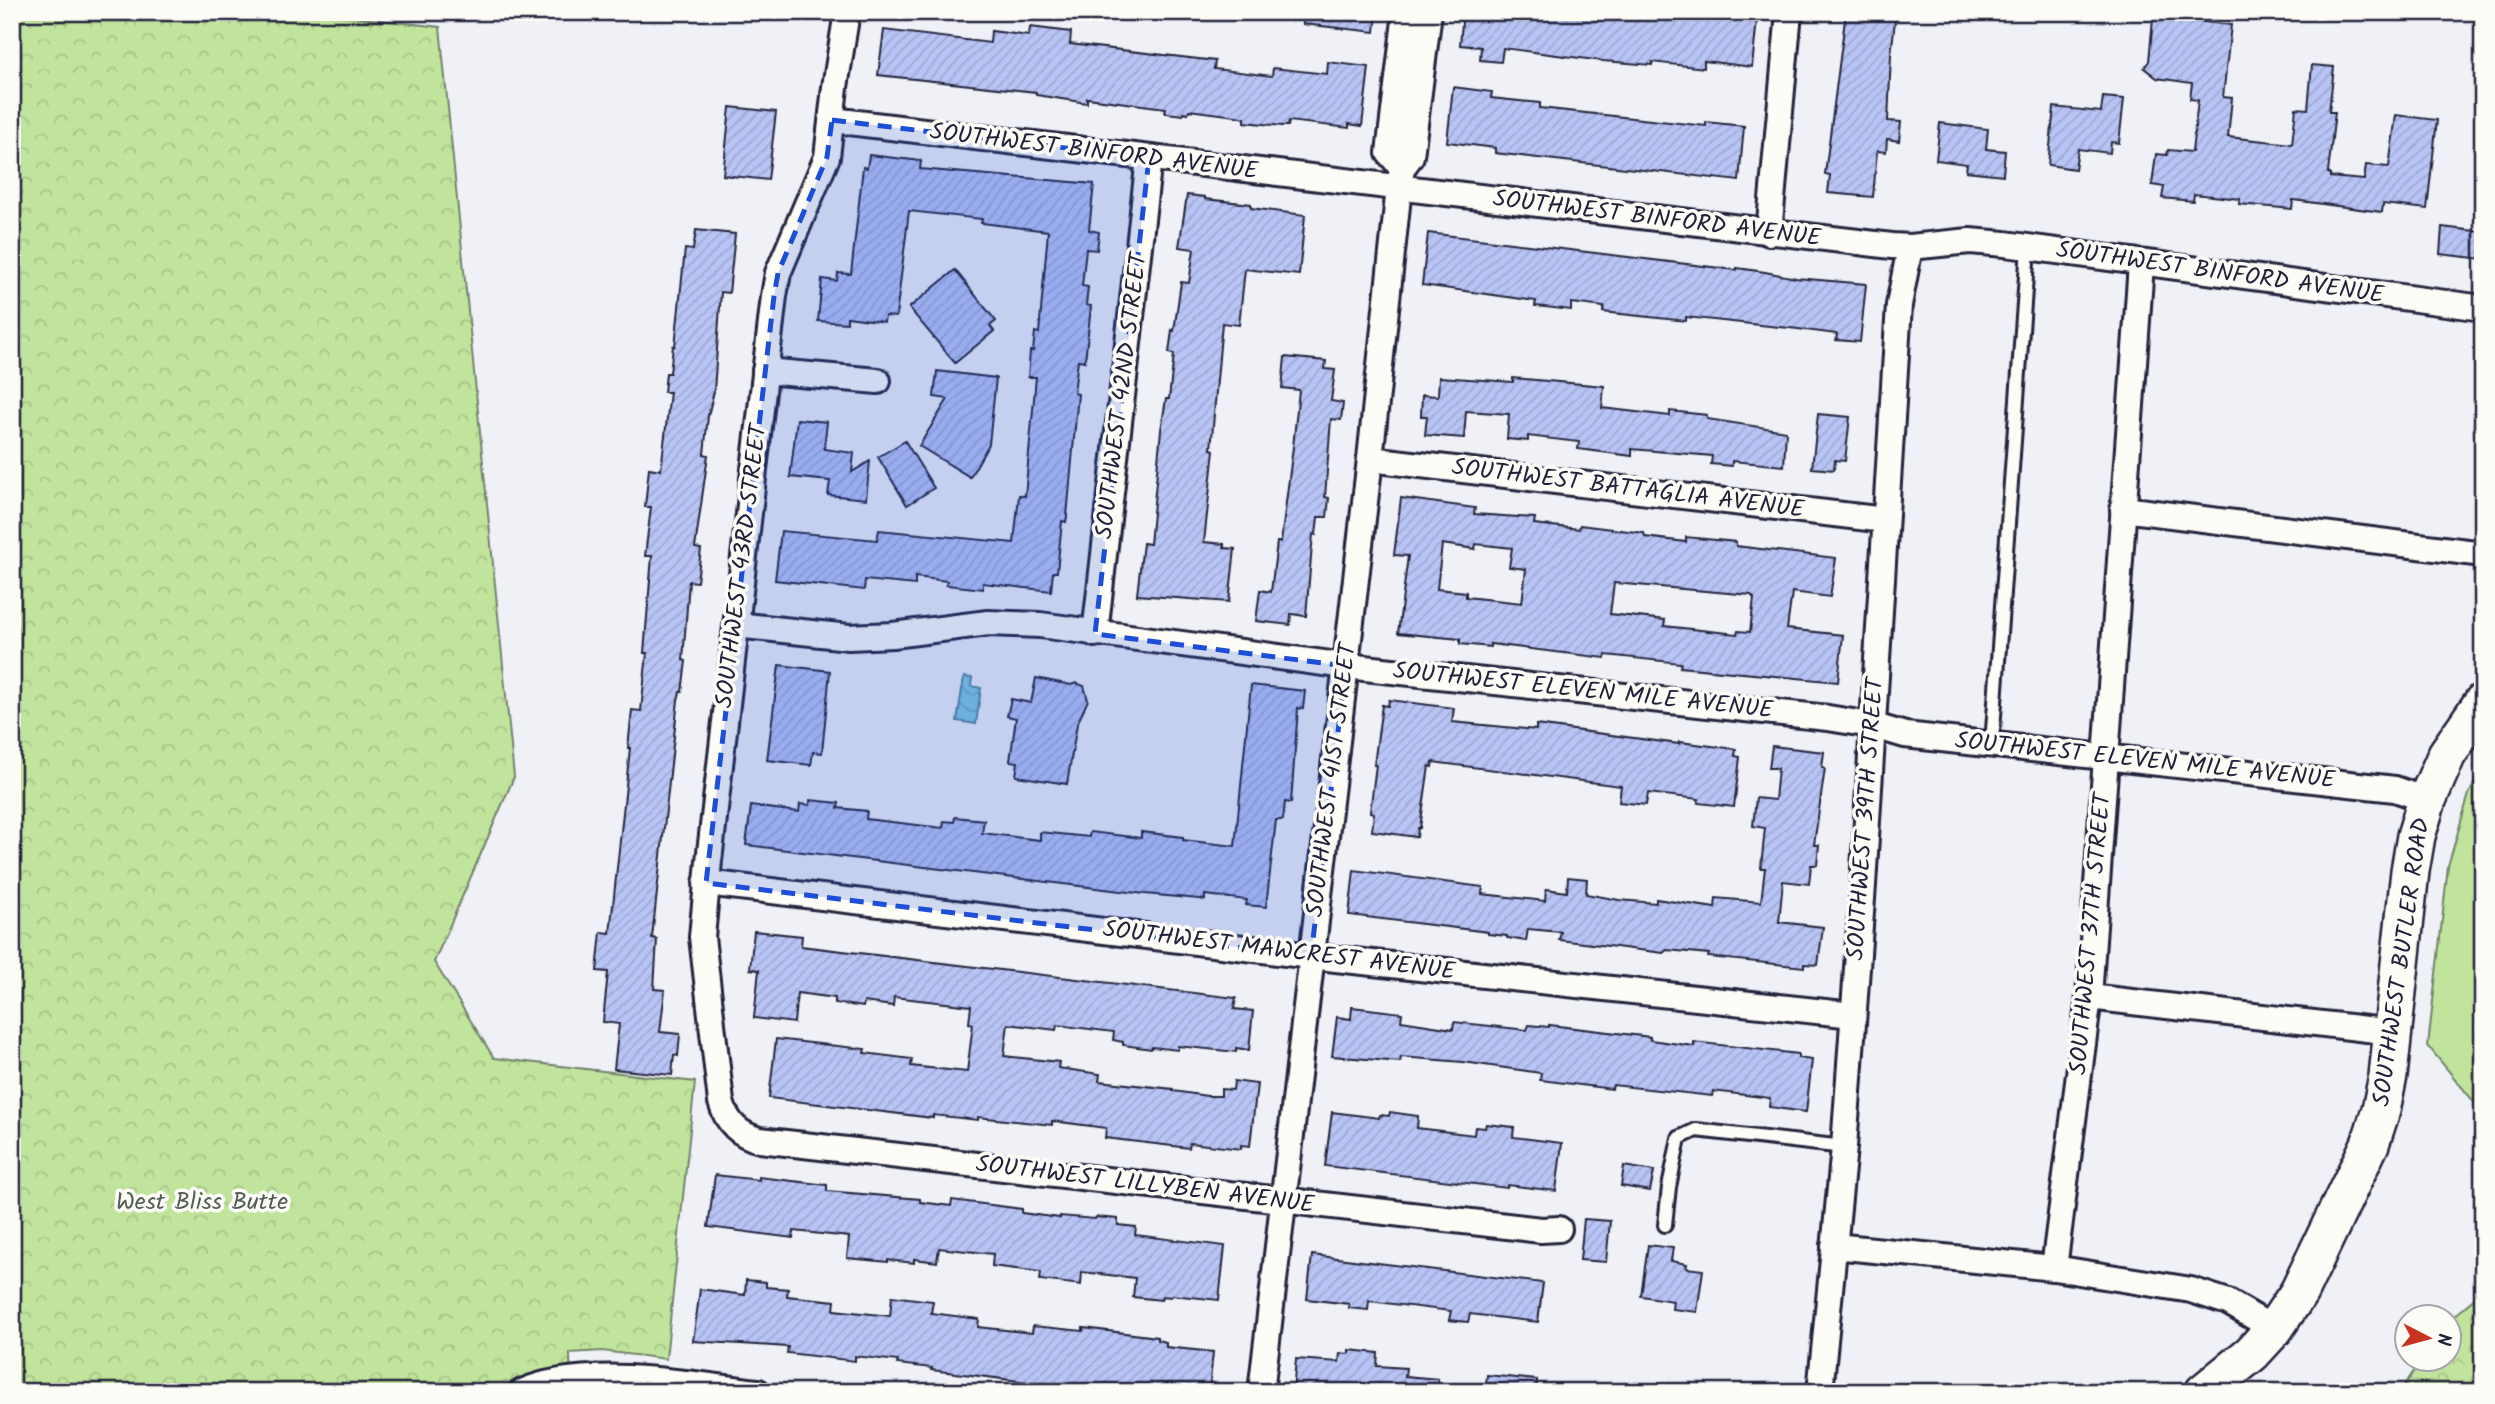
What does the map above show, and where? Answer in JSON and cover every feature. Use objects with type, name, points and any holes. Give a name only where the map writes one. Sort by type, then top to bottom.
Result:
[{"type":"main road","name":"SOUTHWEST BUTLER ROAD","points":[[2204,1392],[2252,1353],[2274,1329],[2299,1292],[2370,1144],[2386,1087],[2416,835],[2427,800],[2447,754],[2483,702]]},
{"type":"street","name":"SOUTHWEST 43RD STREET","points":[[734,1127],[721,1102],[702,937],[706,883],[778,273],[827,157],[847,12]]},
{"type":"street","name":"SOUTHWEST 41ST STREET","points":[[1400,178],[1389,153],[1406,12]]},
{"type":"street","name":"SOUTHWEST 41ST STREET","points":[[1261,1392],[1370,459],[1400,178],[1411,156],[1429,12]]},
{"type":"street","points":[[1769,233],[1789,12]]},
{"type":"street","name":"SOUTHWEST BINFORD AVENUE","points":[[832,120],[1149,158],[1400,178],[1769,233],[1910,247],[1970,241],[2483,307]]},
{"type":"street","name":"SOUTHWEST 42ND STREET","points":[[1095,634],[1149,158]]},
{"type":"street","name":"SOUTHWEST 39TH STREET","points":[[1820,1392],[1844,1147],[1899,305],[1910,247]]},
{"type":"street","name":"SOUTHWEST 37TH STREET","points":[[2054,1268],[2089,997],[2140,264]]},
{"type":"street","points":[[765,370],[878,381]]},
{"type":"street","name":"SOUTHWEST BATTAGLIA AVENUE","points":[[1370,459],[1885,520]]},
{"type":"street","points":[[2123,509],[2483,554]]},
{"type":"street","name":"SOUTHWEST ELEVEN MILE AVENUE","points":[[736,625],[849,637],[893,635],[988,623],[1040,625],[1346,666],[1828,718],[1871,725],[1905,735],[2395,789],[2427,800]]},
{"type":"street","name":"SOUTHWEST MAWCREST AVENUE","points":[[706,883],[1311,956],[1853,1015]]},
{"type":"street","points":[[2089,997],[2393,1032]]},
{"type":"street","name":"SOUTHWEST LILLYBEN AVENUE","points":[[734,1127],[746,1136],[760,1140],[1541,1230],[1559,1229]]},
{"type":"street","points":[[1834,1246],[2054,1268],[2191,1290],[2228,1302],[2274,1329]]},
{"type":"street","points":[[522,1392],[543,1383],[605,1379],[758,1392]]},
{"type":"lane","points":[[1992,744],[2028,248]]},
{"type":"lane","points":[[1665,1225],[1669,1186],[1679,1138],[1696,1130],[1844,1147]]},
{"type":"highlighted area","points":[[832,120],[1149,158],[1095,634],[1346,666],[1311,956],[706,883],[774,296],[778,273],[827,157]]},
{"type":"green space","name":"West Bliss Butte","points":[[12,12],[310,12],[440,27],[514,777],[434,962],[494,1058],[695,1082],[666,1359],[602,1351],[570,1353],[571,1392],[12,1392]]},
{"type":"green space","points":[[2483,766],[2483,1113],[2428,1046],[2448,866],[2469,794]]},
{"type":"green space","points":[[2483,1291],[2483,1392],[2400,1392],[2413,1372],[2464,1372],[2464,1307]]},
{"type":"water","points":[[964,677],[972,678],[971,686],[981,688],[976,724],[957,721]]},
{"type":"building","points":[[1303,12],[1377,12],[1375,32],[1303,24]]},
{"type":"building","points":[[1463,12],[1647,12],[1668,15],[1669,12],[1699,12],[1757,20],[1752,67],[1704,61],[1704,68],[1652,62],[1652,65],[1503,48],[1501,62],[1480,60],[1481,47],[1460,45]]},
{"type":"building","points":[[1846,12],[1896,12],[1888,121],[1901,122],[1899,141],[1887,139],[1886,152],[1877,151],[1873,197],[1828,193],[1830,175],[1825,174]]},
{"type":"building","points":[[2161,17],[2231,25],[2223,97],[2232,98],[2228,137],[2292,144],[2296,108],[2308,109],[2312,65],[2334,67],[2329,112],[2335,112],[2328,173],[2330,177],[2364,180],[2366,165],[2389,167],[2396,115],[2437,120],[2427,209],[2383,204],[2382,212],[2293,200],[2292,209],[2239,204],[2240,199],[2194,194],[2193,201],[2162,198],[2164,187],[2152,185],[2156,154],[2167,155],[2168,150],[2192,152],[2198,100],[2190,99],[2192,83],[2157,78],[2144,68],[2149,61],[2153,19],[2161,20]]},
{"type":"building","points":[[1030,27],[1071,32],[1070,44],[1215,61],[1214,69],[1272,76],[1273,68],[1327,74],[1328,62],[1369,67],[1362,126],[1349,124],[1349,128],[1289,121],[1288,126],[1282,126],[1245,122],[1245,118],[1236,116],[1189,110],[1188,113],[1183,112],[1183,115],[1165,113],[1166,108],[1087,98],[1087,103],[1036,95],[1036,92],[878,75],[884,30],[990,43],[991,31],[1029,36]]},
{"type":"building","points":[[1453,87],[1492,92],[1491,98],[1540,103],[1540,108],[1706,126],[1706,122],[1744,126],[1739,181],[1495,153],[1495,148],[1447,142]]},
{"type":"building","points":[[2103,97],[2124,99],[2119,143],[2111,142],[2110,153],[2078,149],[2075,169],[2048,165],[2054,107],[2101,112]]},
{"type":"building","points":[[730,107],[776,112],[768,180],[723,175]]},
{"type":"building","points":[[1940,123],[1988,129],[1986,149],[2005,151],[2003,175],[1966,171],[1967,164],[1936,160]]},
{"type":"building","points":[[869,155],[921,161],[920,169],[1094,184],[1089,230],[1099,232],[1097,250],[1086,249],[1082,286],[1088,287],[1086,305],[1091,306],[1085,361],[1078,360],[1074,393],[1078,394],[1067,516],[1066,522],[1062,521],[1057,572],[1053,572],[1051,591],[983,583],[983,589],[946,585],[947,581],[915,577],[915,585],[865,580],[864,590],[775,580],[781,531],[877,540],[879,530],[1014,543],[1019,495],[1025,496],[1036,377],[1028,377],[1030,351],[1033,351],[1035,332],[1039,333],[1048,231],[981,223],[982,219],[909,211],[896,317],[885,316],[884,322],[847,317],[847,323],[818,321],[822,279],[837,281],[838,273],[851,274],[863,167],[867,168]]},
{"type":"building","points":[[1187,195],[1251,204],[1251,208],[1305,215],[1299,275],[1245,269],[1239,325],[1222,323],[1211,449],[1214,450],[1204,542],[1224,544],[1224,548],[1235,549],[1229,602],[1137,595],[1143,543],[1150,544],[1161,430],[1166,399],[1169,399],[1174,354],[1169,353],[1172,330],[1174,331],[1181,282],[1189,283],[1194,249],[1179,247]]},
{"type":"building","points":[[2442,227],[2483,232],[2483,259],[2440,254]]},
{"type":"building","points":[[696,230],[735,234],[729,293],[721,292],[714,391],[704,454],[708,455],[695,548],[701,549],[697,582],[689,581],[683,660],[686,661],[682,692],[678,700],[652,938],[657,939],[654,989],[665,990],[660,1032],[680,1034],[678,1056],[674,1055],[672,1075],[614,1069],[619,1024],[603,1022],[608,972],[597,971],[601,932],[610,933],[632,710],[641,711],[647,653],[644,653],[652,556],[645,556],[651,507],[645,507],[649,468],[661,470],[670,392],[664,392],[666,373],[670,373],[675,346],[685,249],[693,250]]},
{"type":"building","points":[[1428,233],[1737,268],[1796,278],[1866,284],[1860,342],[1836,340],[1837,334],[1686,317],[1686,321],[1603,312],[1604,307],[1571,303],[1571,310],[1535,306],[1536,301],[1422,285]]},
{"type":"building","points":[[955,270],[996,321],[990,326],[994,331],[955,363],[909,308]]},
{"type":"building","points":[[1285,357],[1326,361],[1325,369],[1335,370],[1331,401],[1343,403],[1341,420],[1331,419],[1325,497],[1329,498],[1327,517],[1318,517],[1316,535],[1313,534],[1306,616],[1291,614],[1290,625],[1256,621],[1260,590],[1271,592],[1277,542],[1281,542],[1293,447],[1299,390],[1282,388]]},
{"type":"building","points":[[937,371],[996,378],[989,444],[970,477],[919,446],[948,399],[934,397]]},
{"type":"building","points":[[1439,377],[1513,382],[1513,378],[1604,386],[1602,408],[1670,416],[1670,411],[1707,415],[1707,419],[1786,431],[1784,466],[1732,461],[1732,466],[1711,464],[1712,456],[1632,449],[1632,456],[1578,449],[1579,442],[1528,436],[1528,441],[1507,439],[1509,414],[1466,411],[1464,438],[1425,435],[1427,416],[1421,416],[1422,395],[1438,396]]},
{"type":"building","points":[[1818,414],[1850,417],[1845,461],[1835,460],[1834,470],[1812,468]]},
{"type":"building","points":[[797,419],[827,422],[824,449],[854,453],[852,472],[870,461],[866,499],[828,495],[830,481],[790,477]]},
{"type":"building","points":[[905,441],[934,488],[907,505],[878,457]]},
{"type":"building","points":[[1401,498],[1475,508],[1474,514],[1535,518],[1534,524],[1579,529],[1580,525],[1644,533],[1645,537],[1686,542],[1686,537],[1736,542],[1736,546],[1836,558],[1830,597],[1792,592],[1787,629],[1843,635],[1838,682],[1680,667],[1681,663],[1606,655],[1605,658],[1490,644],[1490,647],[1460,644],[1460,639],[1398,633],[1408,556],[1394,555]],"holes":[[[1442,544],[1475,549],[1476,544],[1512,548],[1509,567],[1526,569],[1522,603],[1466,597],[1466,592],[1437,589]],[[1614,583],[1751,595],[1754,598],[1750,632],[1738,631],[1737,634],[1664,626],[1665,620],[1610,614]]]},
{"type":"building","points":[[779,665],[830,671],[822,753],[813,752],[811,765],[767,760]]},
{"type":"building","points":[[1036,678],[1084,686],[1088,700],[1077,724],[1067,784],[1016,776],[1018,762],[1010,761],[1016,718],[1007,716],[1011,699],[1031,703]]},
{"type":"building","points":[[1251,685],[1305,691],[1303,709],[1298,708],[1291,803],[1285,802],[1283,820],[1276,820],[1266,907],[1246,905],[1247,900],[1205,895],[1205,900],[1145,894],[746,845],[751,806],[799,812],[800,804],[810,805],[810,800],[839,803],[838,808],[867,811],[866,819],[943,828],[944,821],[954,822],[955,817],[984,820],[982,833],[1040,840],[1040,832],[1089,837],[1090,832],[1141,838],[1141,832],[1235,846]]},
{"type":"building","points":[[1389,700],[1454,708],[1452,722],[1536,730],[1536,725],[1736,749],[1735,756],[1740,757],[1734,807],[1698,803],[1699,799],[1648,793],[1646,805],[1619,802],[1621,786],[1433,762],[1432,767],[1429,766],[1417,837],[1372,831],[1374,813],[1370,812],[1374,765],[1382,705],[1388,706]]},
{"type":"building","points":[[1772,746],[1824,752],[1822,767],[1825,768],[1814,845],[1819,845],[1817,865],[1811,865],[1809,884],[1783,881],[1779,922],[1823,927],[1818,965],[1804,964],[1804,967],[1667,950],[1663,953],[1559,940],[1561,932],[1528,929],[1526,941],[1488,932],[1349,915],[1354,870],[1483,887],[1482,894],[1545,901],[1546,889],[1567,892],[1568,877],[1587,879],[1586,894],[1619,900],[1656,903],[1656,899],[1715,908],[1716,898],[1761,902],[1765,868],[1761,868],[1765,828],[1753,826],[1756,798],[1775,800],[1778,768],[1769,768]]},
{"type":"building","points":[[754,931],[802,936],[801,946],[1236,998],[1234,1009],[1253,1011],[1249,1050],[1236,1048],[1236,1052],[1178,1046],[1178,1050],[1151,1049],[1123,1045],[1123,1042],[1113,1040],[1114,1032],[1057,1025],[1056,1030],[1008,1024],[1004,1056],[1059,1062],[1058,1068],[1100,1074],[1099,1081],[1173,1089],[1207,1096],[1221,1096],[1221,1089],[1233,1090],[1234,1081],[1257,1084],[1250,1146],[1241,1145],[1241,1149],[1190,1143],[1189,1148],[1105,1138],[1106,1128],[1052,1121],[1052,1125],[978,1117],[978,1120],[933,1115],[933,1118],[769,1098],[776,1039],[865,1049],[864,1053],[912,1059],[911,1066],[967,1072],[973,1024],[969,1023],[971,1006],[894,997],[893,1006],[864,1002],[863,1007],[835,1003],[835,998],[797,993],[794,1023],[754,1018],[759,970],[750,969]]},
{"type":"building","points":[[1352,1007],[1402,1013],[1401,1021],[1453,1029],[1454,1022],[1527,1030],[1529,1025],[1549,1025],[1650,1037],[1650,1040],[1694,1046],[1694,1042],[1798,1054],[1798,1058],[1812,1060],[1806,1112],[1769,1107],[1770,1098],[1713,1091],[1712,1096],[1613,1085],[1612,1089],[1540,1080],[1541,1073],[1463,1062],[1401,1057],[1400,1062],[1332,1056],[1337,1017],[1351,1019]]},
{"type":"building","points":[[1332,1112],[1379,1118],[1380,1115],[1389,1116],[1390,1112],[1418,1116],[1417,1128],[1474,1135],[1475,1127],[1485,1128],[1486,1124],[1514,1127],[1513,1137],[1562,1143],[1556,1191],[1508,1185],[1507,1188],[1325,1166]]},
{"type":"building","points":[[1624,1166],[1654,1171],[1650,1191],[1621,1186]]},
{"type":"building","points":[[715,1175],[827,1185],[827,1191],[920,1199],[920,1202],[951,1206],[952,1200],[1022,1209],[1022,1213],[1060,1218],[1118,1219],[1118,1225],[1136,1227],[1135,1235],[1225,1246],[1219,1300],[1172,1295],[1162,1296],[1161,1300],[1133,1297],[1135,1278],[1082,1272],[1081,1285],[1040,1280],[1041,1272],[992,1266],[993,1254],[939,1248],[937,1262],[914,1259],[914,1263],[888,1262],[847,1258],[849,1237],[794,1231],[793,1238],[708,1227]]},
{"type":"building","points":[[1584,1219],[1610,1221],[1606,1262],[1580,1260]]},
{"type":"building","points":[[1648,1245],[1673,1248],[1671,1261],[1687,1264],[1686,1268],[1703,1270],[1697,1312],[1672,1309],[1673,1301],[1641,1296]]},
{"type":"building","points":[[1312,1255],[1543,1283],[1538,1322],[1470,1314],[1468,1322],[1449,1320],[1451,1311],[1369,1301],[1368,1310],[1349,1308],[1349,1304],[1307,1299]]},
{"type":"building","points":[[746,1280],[766,1282],[766,1287],[788,1289],[787,1296],[835,1301],[834,1310],[890,1316],[892,1296],[933,1301],[931,1313],[979,1319],[978,1327],[1032,1333],[1033,1326],[1083,1331],[1083,1328],[1157,1337],[1157,1340],[1166,1342],[1166,1347],[1213,1352],[1209,1392],[1107,1392],[931,1370],[932,1368],[897,1364],[898,1361],[855,1356],[855,1361],[787,1353],[788,1347],[693,1341],[700,1289],[745,1295]]},
{"type":"building","points":[[1349,1350],[1378,1353],[1377,1366],[1406,1368],[1405,1376],[1438,1379],[1438,1392],[1293,1392],[1296,1359],[1339,1362],[1340,1353],[1349,1354]]},
{"type":"building","points":[[1487,1375],[1537,1380],[1536,1392],[1485,1392]]}]
